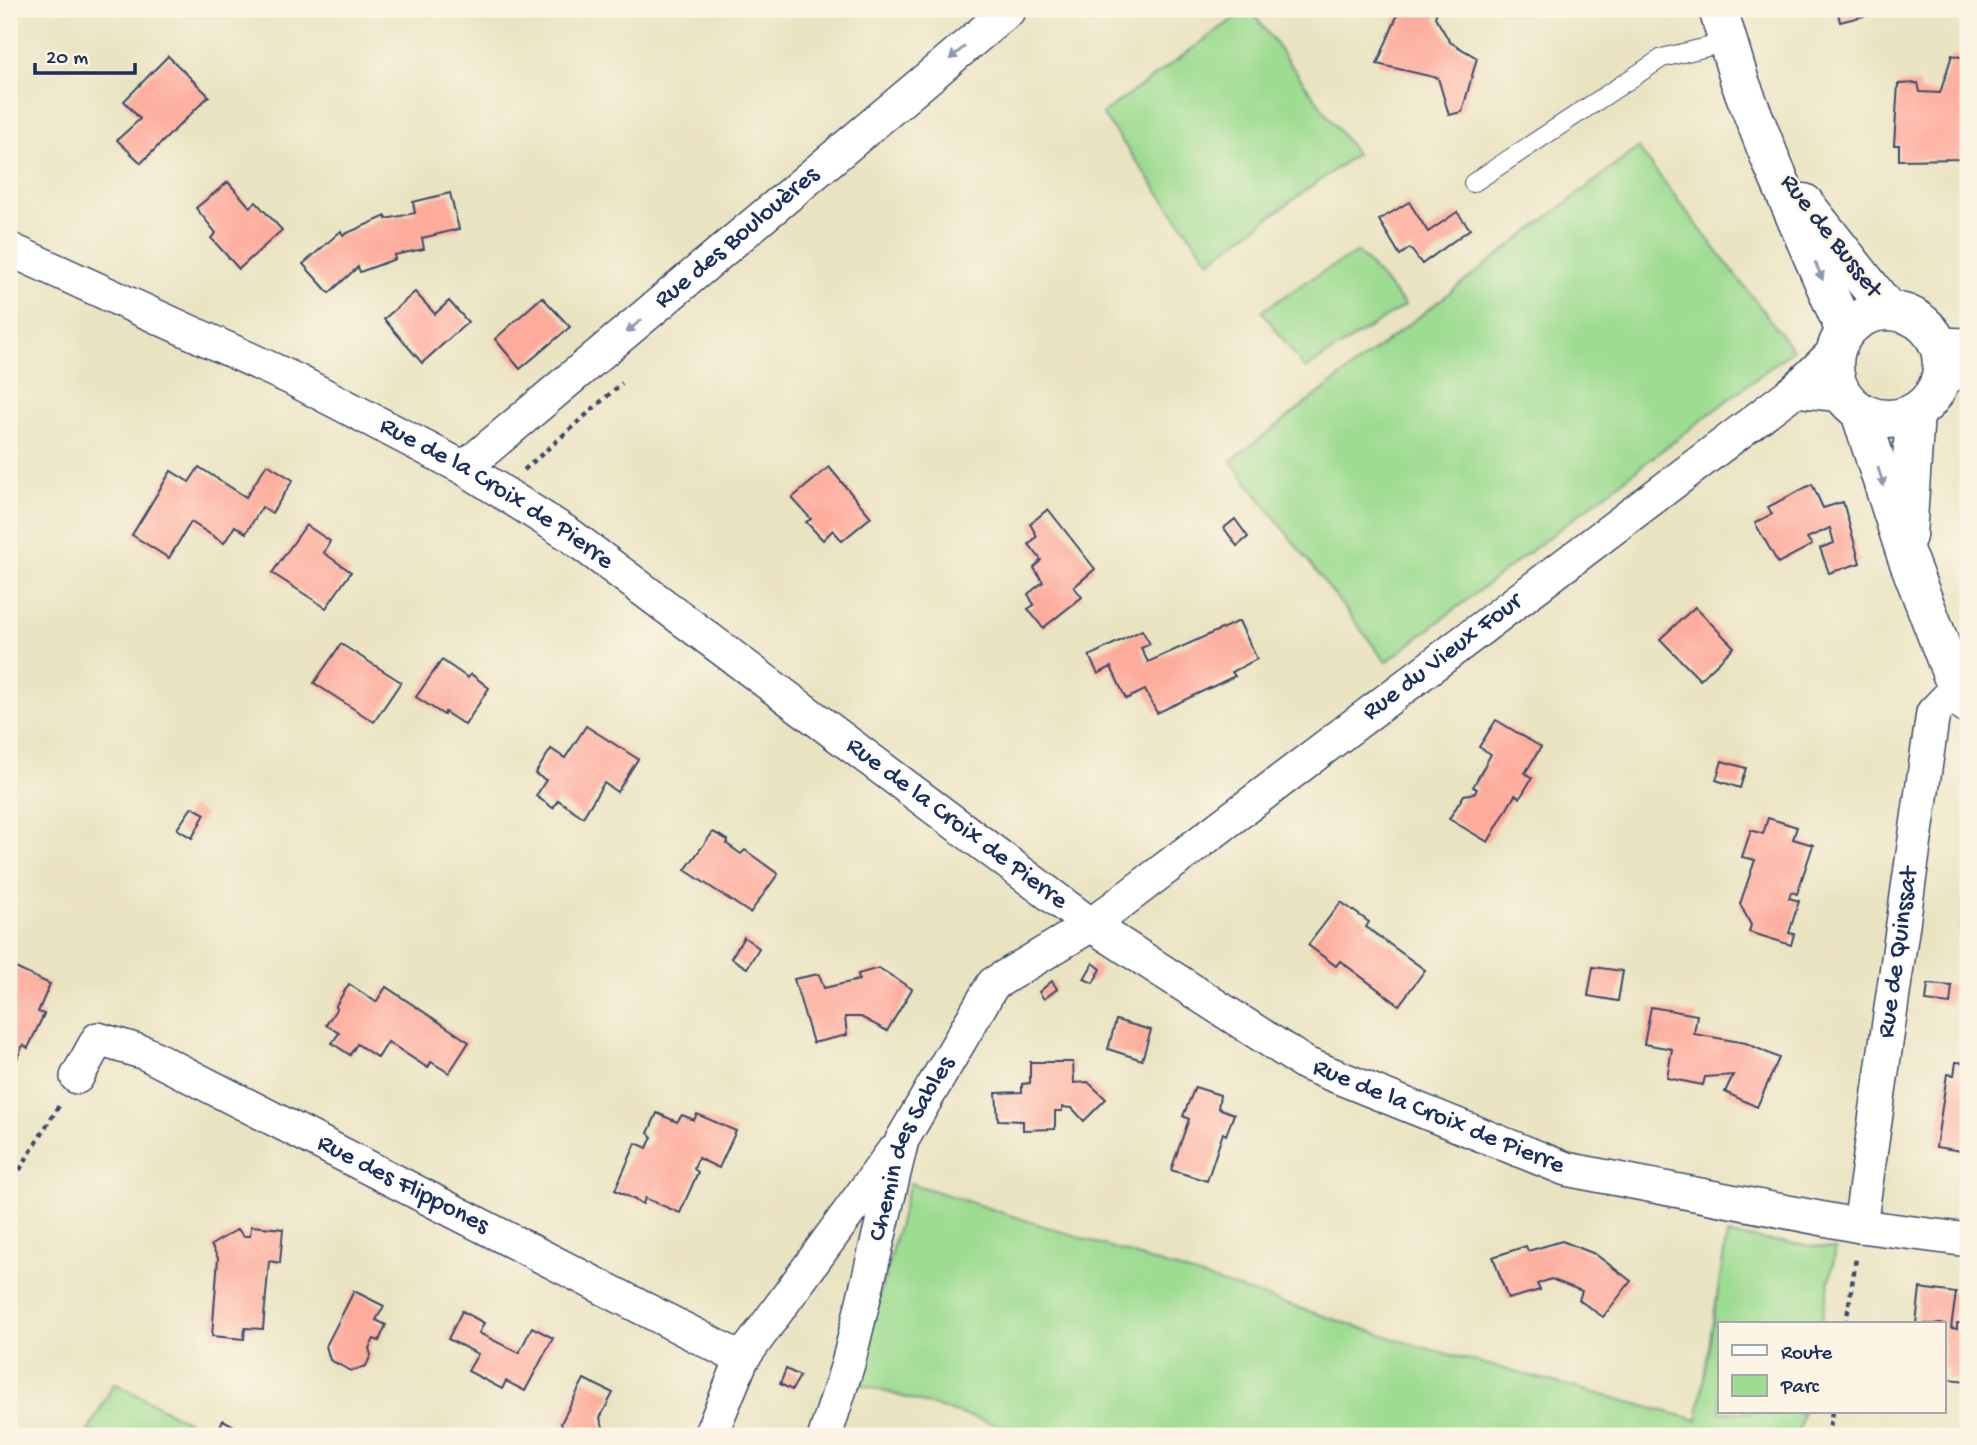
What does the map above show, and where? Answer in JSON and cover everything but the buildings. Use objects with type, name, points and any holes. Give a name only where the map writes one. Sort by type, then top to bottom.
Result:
[{"type":"street","name":"Rue des Boulouères","points":[[464,468],[1010,9]]},
{"type":"street","name":"Rue de Busset","points":[[1723,25],[1740,82],[1839,342]]},
{"type":"street","name":"Rue de Busset","points":[[1772,163],[1888,310]]},
{"type":"street","name":"Rue de la Croix de Pierre","points":[[9,248],[293,379],[464,468],[569,536],[1091,925],[1306,1064],[1566,1169],[1860,1226],[1968,1240]]},
{"type":"street","points":[[1795,390],[1851,403],[1878,419],[1897,419],[1915,413],[1930,401],[1954,359],[1927,326],[1909,314],[1888,310],[1864,316],[1839,342],[1834,376],[1851,403],[1906,555],[1962,696]]},
{"type":"street","name":"Rue du Vieux Four","points":[[1091,925],[1795,390],[1839,342]]},
{"type":"street","points":[[1906,555],[1915,413]]},
{"type":"street","name":"Rue de Quinssat","points":[[1860,1226],[1933,713],[1962,696]]},
{"type":"street","name":"Chemin des Sables","points":[[825,1436],[849,1364],[902,1140],[993,984],[1091,925]]},
{"type":"street","name":"Rue des Flippones","points":[[77,1076],[98,1039],[145,1053],[742,1359]]},
{"type":"street","points":[[710,1436],[742,1359],[902,1140]]},
{"type":"lane","points":[[1473,183],[1662,58],[1723,25]]},
{"type":"path","points":[[9,1187],[77,1076]]},
{"type":"path","points":[[1846,1322],[1860,1226]]},
{"type":"path","points":[[1828,1436],[1832,1414]]},
{"type":"green space","points":[[1250,9],[1356,154],[1209,261],[1102,114]]},
{"type":"green space","points":[[1638,148],[1793,350],[1386,662],[1231,461]]},
{"type":"green space","points":[[1358,252],[1405,305],[1305,369],[1262,311]]},
{"type":"green space","points":[[910,1183],[1414,1345],[1697,1420],[1727,1235],[1836,1249],[1821,1322],[1718,1322],[1718,1414],[1803,1414],[1798,1436],[1035,1436],[856,1383]]},
{"type":"green space","points":[[114,1383],[215,1436],[86,1436]]}]
